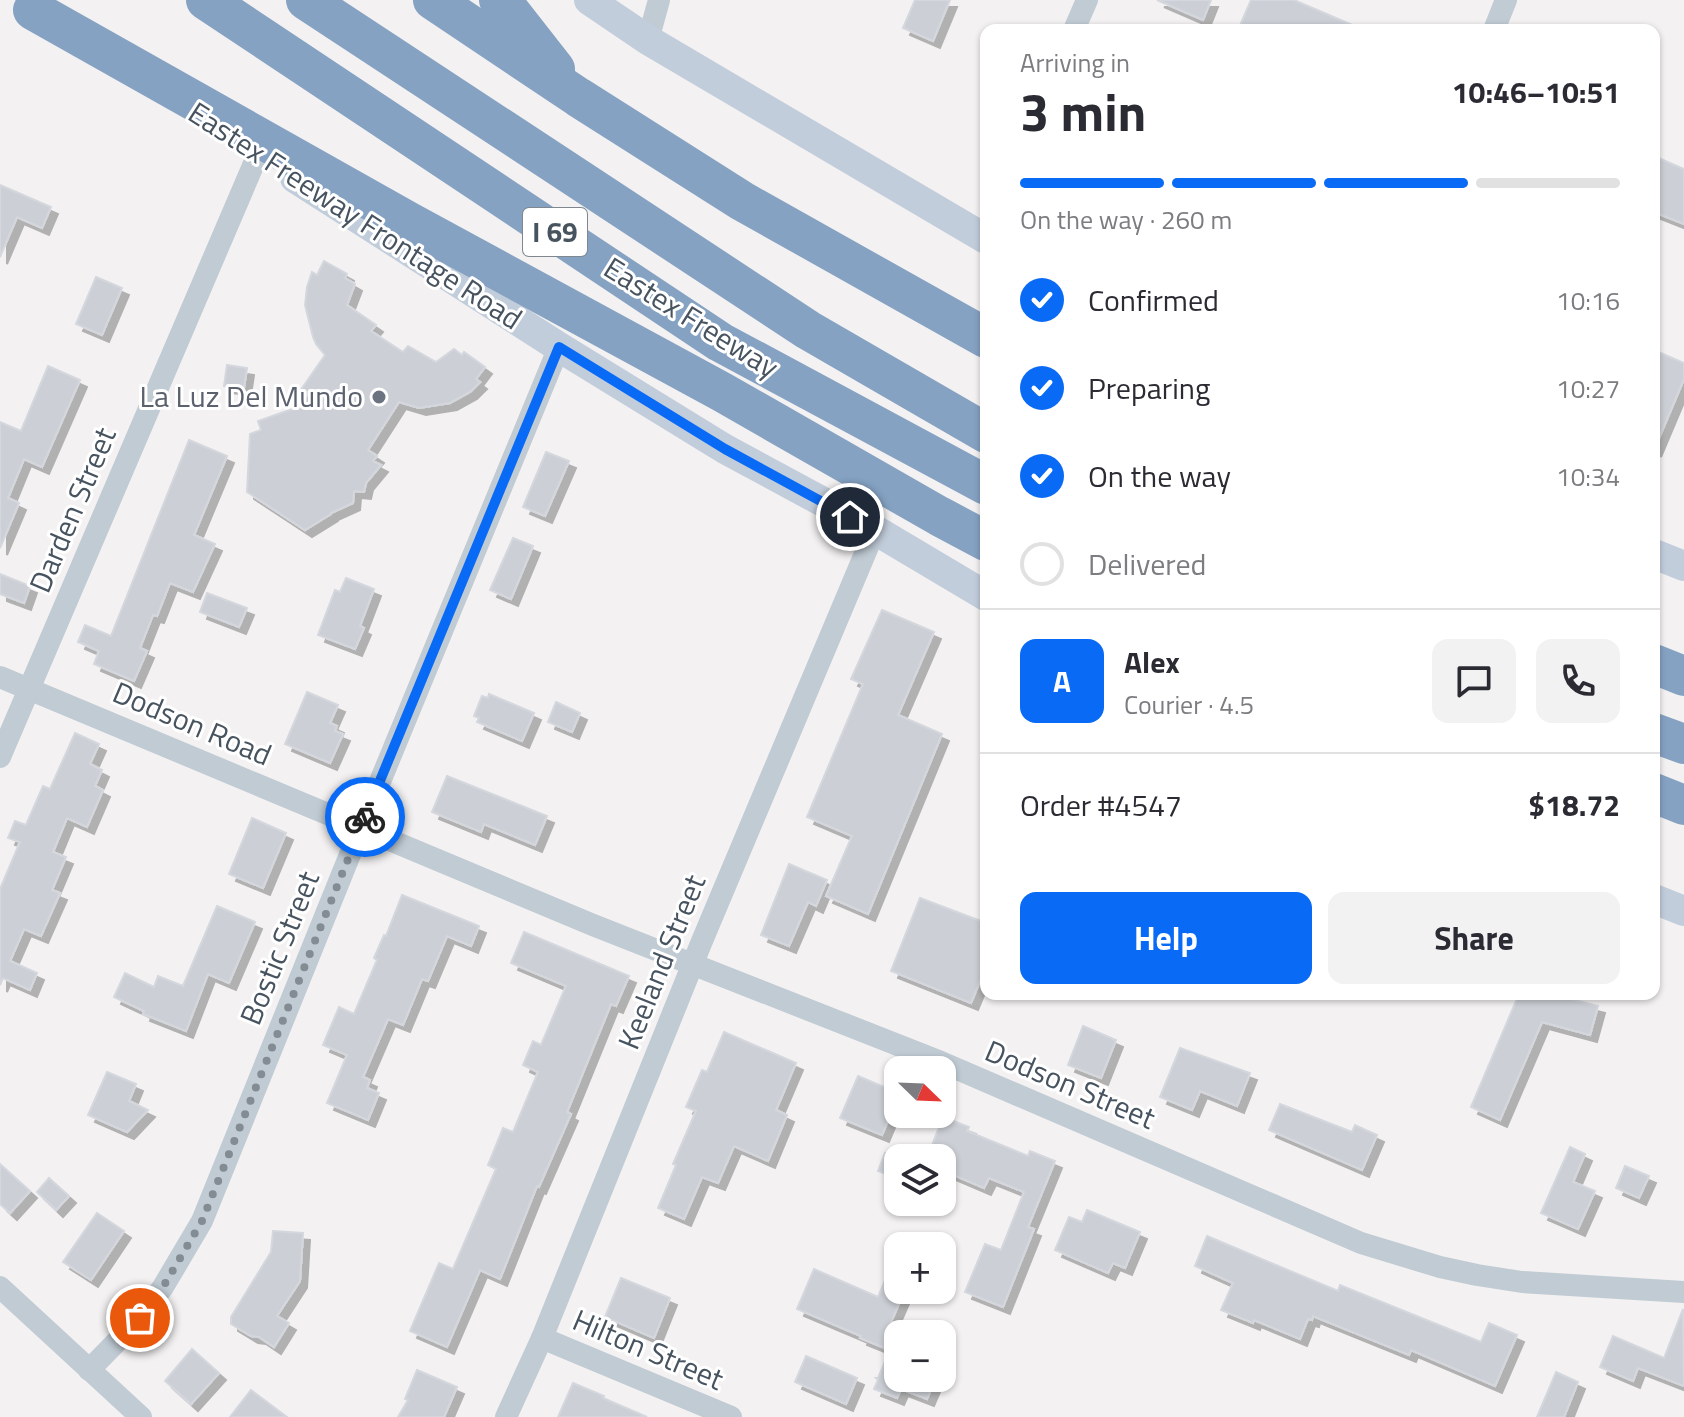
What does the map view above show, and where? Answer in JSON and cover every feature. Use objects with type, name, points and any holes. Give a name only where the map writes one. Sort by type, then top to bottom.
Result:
[{"type":"highway","name":"Eastex Freeway","points":[[206,0],[720,342],[980,482]]},
{"type":"highway","name":"I 69","points":[[306,0],[808,330],[980,430]]},
{"type":"highway","points":[[433,0],[742,201],[980,335]]},
{"type":"highway","points":[[499,0],[578,97]]},
{"type":"highway","points":[[25,5],[409,222],[722,392],[980,538]]},
{"type":"highway","points":[[1660,666],[1684,676]]},
{"type":"highway","points":[[1660,735],[1684,744]]},
{"type":"highway","points":[[1660,795],[1684,805]]},
{"type":"main road","points":[[589,0],[648,40],[980,235]]},
{"type":"main road","name":"Eastex Freeway Frontage Road","points":[[25,5],[559,347],[725,449],[875,530],[980,592]]},
{"type":"main road","points":[[1660,556],[1684,566]]},
{"type":"main road","points":[[1660,901],[1684,911]]},
{"type":"street","points":[[648,40],[659,0]]},
{"type":"street","points":[[1077,24],[1087,0]]},
{"type":"street","points":[[1496,24],[1506,0]]},
{"type":"street","name":"Darden Street","points":[[0,757],[258,154]]},
{"type":"street","name":"Bostic Street","points":[[89,1370],[140,1318],[163,1287],[202,1221],[559,347]]},
{"type":"street","name":"Keeland Street","points":[[506,1417],[542,1338],[693,964],[875,530]]},
{"type":"street","name":"Dodson Road","points":[[0,677],[361,827]]},
{"type":"street","name":"Dodson Street","points":[[361,827],[593,925],[941,1062],[1361,1243],[1440,1267],[1522,1282],[1684,1292]]},
{"type":"street","points":[[0,1287],[141,1417]]},
{"type":"street","name":"Hilton Street","points":[[542,1338],[731,1417]]},
{"type":"building","points":[[915,0],[950,0],[933,41],[903,28]]},
{"type":"building","points":[[1157,0],[1211,0],[1203,20]]},
{"type":"building","points":[[1251,0],[1294,0],[1350,24],[1241,24]]},
{"type":"building","points":[[1660,159],[1684,169],[1684,224],[1660,214]]},
{"type":"building","points":[[0,185],[51,207],[42,228],[17,217],[0,257]]},
{"type":"building","name":"La Luz Del Mundo","points":[[324,261],[347,274],[345,278],[355,284],[347,305],[376,325],[371,331],[403,352],[408,346],[436,362],[454,349],[462,355],[464,352],[485,367],[476,379],[480,382],[470,392],[450,403],[419,408],[399,402],[368,450],[377,456],[373,461],[381,465],[366,483],[364,492],[354,491],[353,503],[305,530],[247,492],[250,434],[261,430],[258,421],[326,397],[298,394],[325,355],[313,337],[305,305],[312,272],[317,275]]},
{"type":"building","points":[[96,277],[122,288],[102,335],[76,324]]},
{"type":"building","points":[[1660,353],[1684,363],[1684,379],[1660,436]]},
{"type":"building","points":[[227,365],[247,368],[244,388],[224,386]]},
{"type":"building","points":[[48,366],[80,380],[42,467],[24,459],[8,498],[19,503],[0,548],[0,422],[21,431]]},
{"type":"building","points":[[189,440],[227,456],[194,535],[215,544],[193,592],[170,583],[140,648],[147,651],[134,681],[94,664],[99,651],[78,642],[85,625],[111,636]]},
{"type":"building","points":[[546,452],[569,461],[545,516],[523,507]]},
{"type":"building","points":[[513,538],[533,546],[511,599],[490,590]]},
{"type":"building","points":[[0,574],[30,586],[24,603],[0,594]]},
{"type":"building","points":[[346,578],[374,589],[355,649],[318,635],[335,590],[340,592]]},
{"type":"building","points":[[207,593],[247,608],[239,627],[200,612]]},
{"type":"building","points":[[882,610],[934,632],[898,715],[942,734],[868,914],[826,896],[852,836],[807,817],[863,684],[851,679]]},
{"type":"building","points":[[307,692],[338,705],[330,723],[337,726],[335,731],[343,734],[330,763],[285,744]]},
{"type":"building","points":[[489,694],[534,713],[522,741],[477,722],[479,718],[474,716],[482,696],[488,698]]},
{"type":"building","points":[[556,702],[580,713],[572,732],[548,722]]},
{"type":"building","points":[[75,733],[99,744],[90,764],[102,770],[95,786],[103,790],[87,827],[67,818],[53,852],[66,857],[52,890],[60,893],[41,936],[24,929],[10,961],[37,973],[30,990],[3,978],[0,985],[0,889],[20,842],[8,838],[15,821],[26,825],[43,786],[50,789]]},
{"type":"building","points":[[447,776],[547,816],[535,845],[484,824],[481,832],[432,812]]},
{"type":"building","points":[[252,818],[286,833],[263,888],[229,874]]},
{"type":"building","points":[[789,864],[827,880],[816,906],[808,902],[789,946],[761,935]]},
{"type":"building","points":[[402,895],[479,926],[471,946],[447,936],[428,981],[422,979],[403,1025],[388,1019],[363,1077],[370,1080],[367,1088],[379,1093],[368,1120],[327,1103],[347,1055],[323,1045],[339,1007],[354,1014],[377,960],[374,958]]},
{"type":"building","points":[[920,898],[980,921],[980,981],[971,1003],[891,971]]},
{"type":"building","points":[[217,906],[255,922],[229,983],[208,974],[186,1031],[143,1014],[144,1011],[114,997],[125,973],[154,987],[158,976],[183,986]]},
{"type":"building","points":[[524,932],[629,976],[616,1006],[611,1004],[567,1112],[571,1114],[537,1186],[500,1279],[480,1270],[447,1347],[410,1331],[439,1263],[453,1269],[496,1169],[488,1165],[503,1128],[513,1132],[538,1072],[523,1065],[533,1041],[541,1045],[566,986],[511,963]]},
{"type":"building","points":[[1516,1000],[1574,1000],[1598,1006],[1590,1035],[1542,1022],[1500,1120],[1471,1107]]},
{"type":"building","points":[[1083,1026],[1116,1040],[1101,1078],[1068,1065]]},
{"type":"building","points":[[724,1032],[796,1063],[776,1110],[787,1115],[768,1161],[734,1146],[718,1183],[702,1177],[684,1219],[658,1208],[696,1111],[686,1107],[702,1070],[707,1072]]},
{"type":"building","points":[[1180,1048],[1250,1073],[1237,1106],[1200,1091],[1192,1110],[1160,1097]]},
{"type":"building","points":[[107,1072],[136,1084],[129,1101],[148,1110],[127,1132],[88,1115]]},
{"type":"building","points":[[858,1076],[884,1087],[885,1128],[882,1135],[840,1118]]},
{"type":"building","points":[[1280,1104],[1352,1132],[1355,1125],[1377,1135],[1362,1170],[1269,1130]]},
{"type":"building","points":[[956,1122],[969,1127],[967,1131],[1028,1156],[1030,1151],[1055,1161],[1028,1227],[1034,1229],[1003,1307],[965,1292],[985,1244],[1001,1250],[1024,1192],[989,1178],[984,1188],[956,1176],[956,1144],[932,1144],[939,1128],[956,1128]]},
{"type":"building","points":[[1570,1147],[1585,1154],[1573,1182],[1595,1191],[1578,1229],[1541,1213]]},
{"type":"building","points":[[884,1156],[884,1173],[878,1171]]},
{"type":"building","points":[[0,1164],[30,1191],[10,1213],[0,1204]]},
{"type":"building","points":[[1625,1166],[1649,1176],[1639,1198],[1616,1188]]},
{"type":"building","points":[[49,1178],[69,1196],[56,1210],[37,1192]]},
{"type":"building","points":[[1087,1210],[1140,1232],[1125,1268],[1113,1263],[1108,1273],[1055,1250],[1069,1217],[1082,1222]]},
{"type":"building","points":[[97,1213],[124,1231],[91,1280],[63,1262]]},
{"type":"building","points":[[273,1231],[303,1233],[300,1281],[277,1316],[289,1323],[274,1347],[231,1324],[231,1317],[271,1252]]},
{"type":"building","points":[[1207,1236],[1338,1291],[1340,1285],[1481,1342],[1489,1323],[1517,1335],[1495,1386],[1411,1350],[1409,1355],[1313,1316],[1312,1320],[1308,1319],[1300,1339],[1221,1310],[1233,1283],[1195,1266]]},
{"type":"building","points":[[814,1269],[878,1297],[884,1283],[884,1304],[899,1304],[892,1320],[884,1320],[884,1348],[797,1309]]},
{"type":"building","points":[[621,1278],[670,1298],[654,1338],[605,1317]]},
{"type":"building","points":[[1683,1309],[1684,1386],[1638,1368],[1633,1381],[1600,1367],[1613,1336],[1664,1358]]},
{"type":"building","points":[[192,1349],[219,1373],[191,1404],[165,1381]]},
{"type":"building","points":[[806,1356],[857,1378],[846,1404],[795,1382]]},
{"type":"building","points":[[884,1364],[884,1392],[900,1392],[897,1398],[874,1389]]},
{"type":"building","points":[[417,1370],[457,1387],[444,1417],[398,1417],[408,1400],[405,1399]]},
{"type":"building","points":[[1556,1372],[1578,1382],[1564,1417],[1537,1417]]},
{"type":"building","points":[[573,1383],[604,1396],[647,1417],[558,1417]]},
{"type":"building","points":[[251,1390],[287,1417],[230,1417]]},
{"type":"building","points":[[909,1392],[930,1392],[927,1399]]},
{"type":"way so far","points":[[140,1318],[163,1287],[202,1221],[365,817]]},
{"type":"place","name":"La Luz Del Mundo","points":[[379,397]]},
{"type":"route","points":[[365,817],[559,347],[725,449],[850,517]]}]
